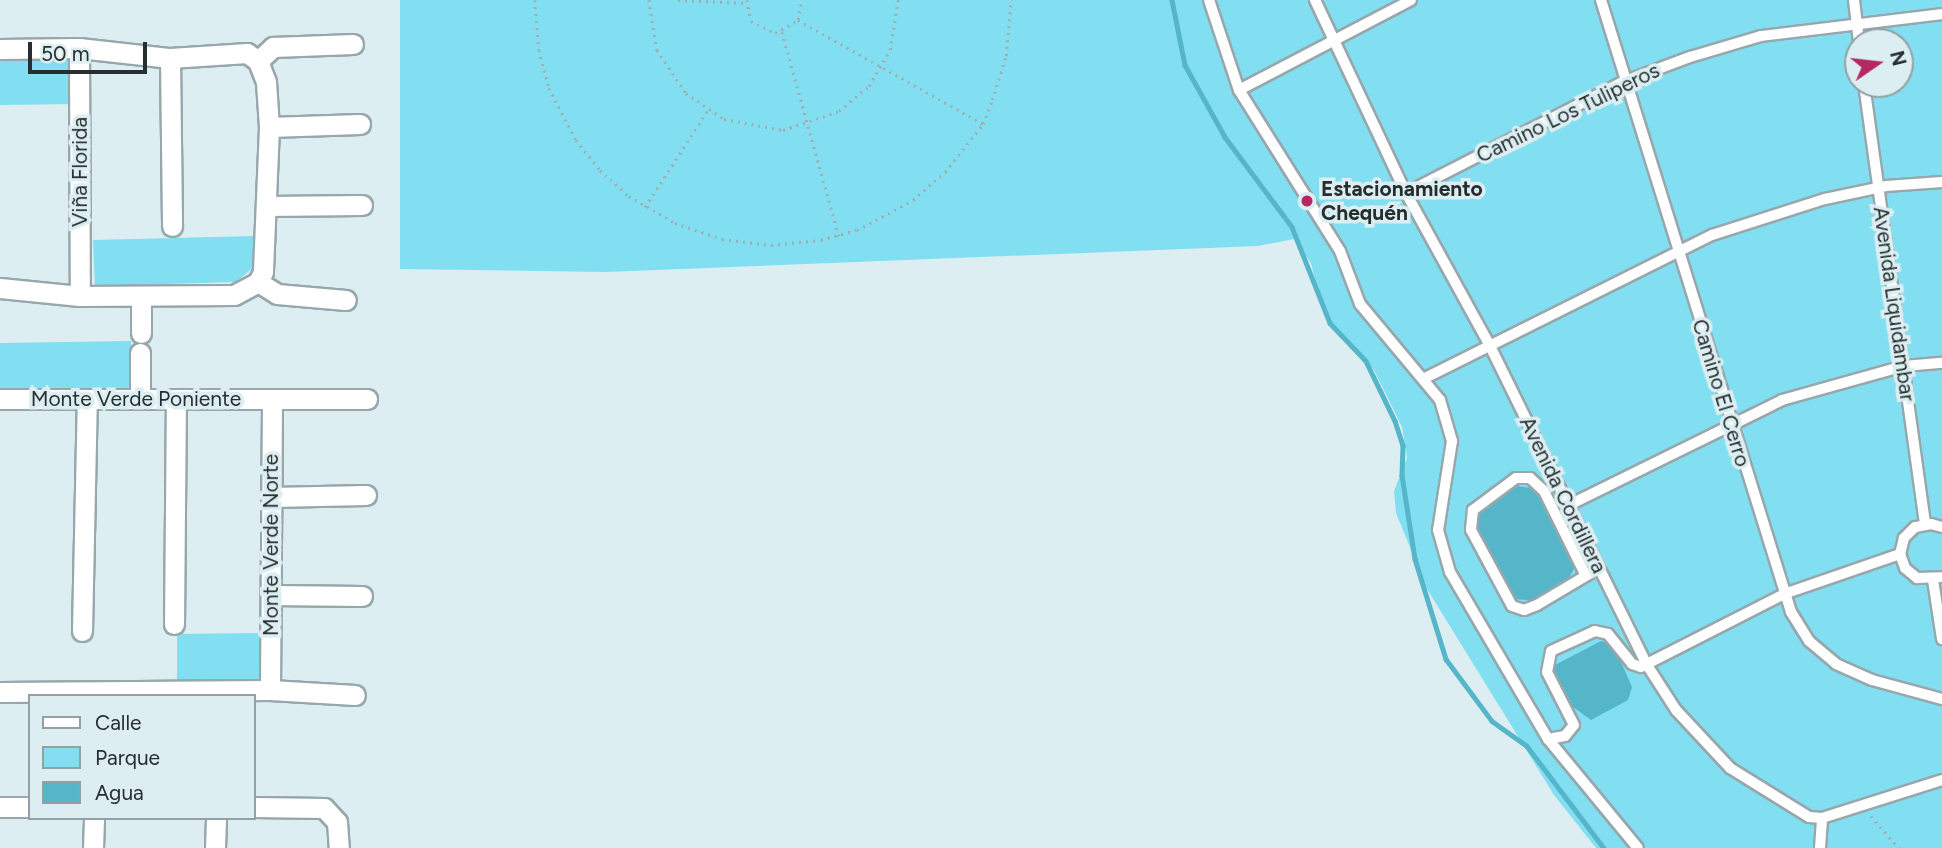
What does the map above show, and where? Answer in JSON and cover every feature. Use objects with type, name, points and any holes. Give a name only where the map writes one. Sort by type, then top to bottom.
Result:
[{"type":"street","points":[[258,61],[273,47],[353,44]]},
{"type":"street","points":[[0,49],[79,48],[170,58],[247,53],[258,61],[266,82],[269,127],[267,206],[258,282]]},
{"type":"street","name":"Viña Florida","points":[[79,48],[80,296]]},
{"type":"street","points":[[170,58],[172,226]]},
{"type":"street","points":[[269,127],[360,124]]},
{"type":"street","points":[[267,206],[362,205]]},
{"type":"street","points":[[0,288],[80,296],[234,295],[258,282]]},
{"type":"street","points":[[258,282],[277,294],[346,300]]},
{"type":"street","points":[[140,399],[141,297]]},
{"type":"street","name":"Monte Verde Poniente","points":[[0,399],[367,399]]},
{"type":"street","points":[[82,631],[87,399]]},
{"type":"street","points":[[174,624],[176,399]]},
{"type":"street","name":"Monte Verde Norte","points":[[270,690],[272,399]]},
{"type":"street","points":[[271,497],[366,495]]},
{"type":"street","points":[[271,595],[362,596]]},
{"type":"street","points":[[0,691],[270,690],[355,695]]},
{"type":"street","points":[[0,807],[28,807]]},
{"type":"street","points":[[256,807],[324,808],[337,822],[339,848]]},
{"type":"street","points":[[93,848],[94,820]]},
{"type":"street","points":[[215,848],[216,820]]},
{"type":"lane","points":[[1209,0],[1239,90],[1340,251],[1360,303],[1440,400],[1450,431],[1451,452],[1438,530],[1445,559],[1487,641],[1548,738],[1638,848]]},
{"type":"lane","name":"Avenida Cordillera","points":[[1315,0],[1406,193],[1489,344],[1647,665],[1676,709],[1730,768],[1798,813],[1822,818]]},
{"type":"lane","points":[[1239,90],[1411,0]]},
{"type":"lane","name":"Camino El Cerro","points":[[1601,0],[1623,82],[1784,594],[1809,640],[1836,664],[1872,680],[1942,699]]},
{"type":"lane","points":[[1854,0],[1858,28]]},
{"type":"lane","name":"Camino Los Tuliperos","points":[[1406,193],[1623,82],[1761,36],[1942,14]]},
{"type":"lane","name":"Avenida Liquidambar","points":[[1866,98],[1924,524]]},
{"type":"lane","points":[[1423,379],[1676,249],[1790,208],[1877,188],[1942,182]]},
{"type":"lane","points":[[1567,506],[1730,422],[1823,386],[1904,366],[1942,363]]},
{"type":"lane","points":[[1585,575],[1544,491],[1530,478],[1516,478],[1473,510],[1471,530],[1512,606],[1524,610],[1537,605],[1599,568]]},
{"type":"lane","points":[[1548,738],[1565,736],[1574,725],[1548,672],[1546,660],[1551,651],[1595,631],[1608,634],[1636,667],[1647,665],[1784,594],[1900,554],[1909,532],[1924,524],[1942,527]]},
{"type":"lane","points":[[1900,554],[1910,574],[1938,579],[1942,639]]},
{"type":"lane","points":[[1820,848],[1822,818],[1942,780]]},
{"type":"path","points":[[535,0],[543,69],[566,123],[600,170],[645,207],[690,230],[738,242],[788,244],[839,236],[913,200],[945,172],[983,124],[1006,57],[1011,0]]},
{"type":"path","points":[[649,0],[651,25],[663,62],[686,93],[707,111],[763,129],[808,125],[855,100],[882,68],[897,28],[898,0]]},
{"type":"path","points":[[678,0],[747,2],[758,27],[782,32],[798,20],[801,0]]},
{"type":"path","points":[[798,20],[983,124]]},
{"type":"path","points":[[782,32],[839,236]]},
{"type":"path","points":[[645,207],[707,111]]},
{"type":"path","points":[[1861,805],[1899,848]]},
{"type":"green space","points":[[400,0],[1942,0],[1942,848],[1596,848],[1554,795],[1427,589],[1396,513],[1394,491],[1407,458],[1402,427],[1374,370],[1324,315],[1311,263],[1294,239],[1258,246],[605,272],[400,269]]},
{"type":"green space","points":[[0,58],[70,58],[74,104],[0,105]]},
{"type":"green space","points":[[255,236],[256,265],[236,282],[95,286],[93,240]]},
{"type":"green space","points":[[131,341],[131,389],[0,391],[0,343]]},
{"type":"green space","points":[[259,633],[261,682],[177,684],[177,634]]},
{"type":"water","points":[[1517,486],[1537,489],[1576,565],[1564,587],[1540,601],[1513,599],[1472,518],[1480,508]]},
{"type":"water","points":[[1601,641],[1613,644],[1632,687],[1628,700],[1591,720],[1569,704],[1555,678],[1555,665]]},
{"type":"waterway","points":[[1172,0],[1185,65],[1225,137],[1292,227],[1330,323],[1366,361],[1395,421],[1403,446],[1402,475],[1415,559],[1446,659],[1492,721],[1527,746],[1604,848]]},
{"type":"place","name":"Estacionamiento Chequén","points":[[1307,201]]}]
